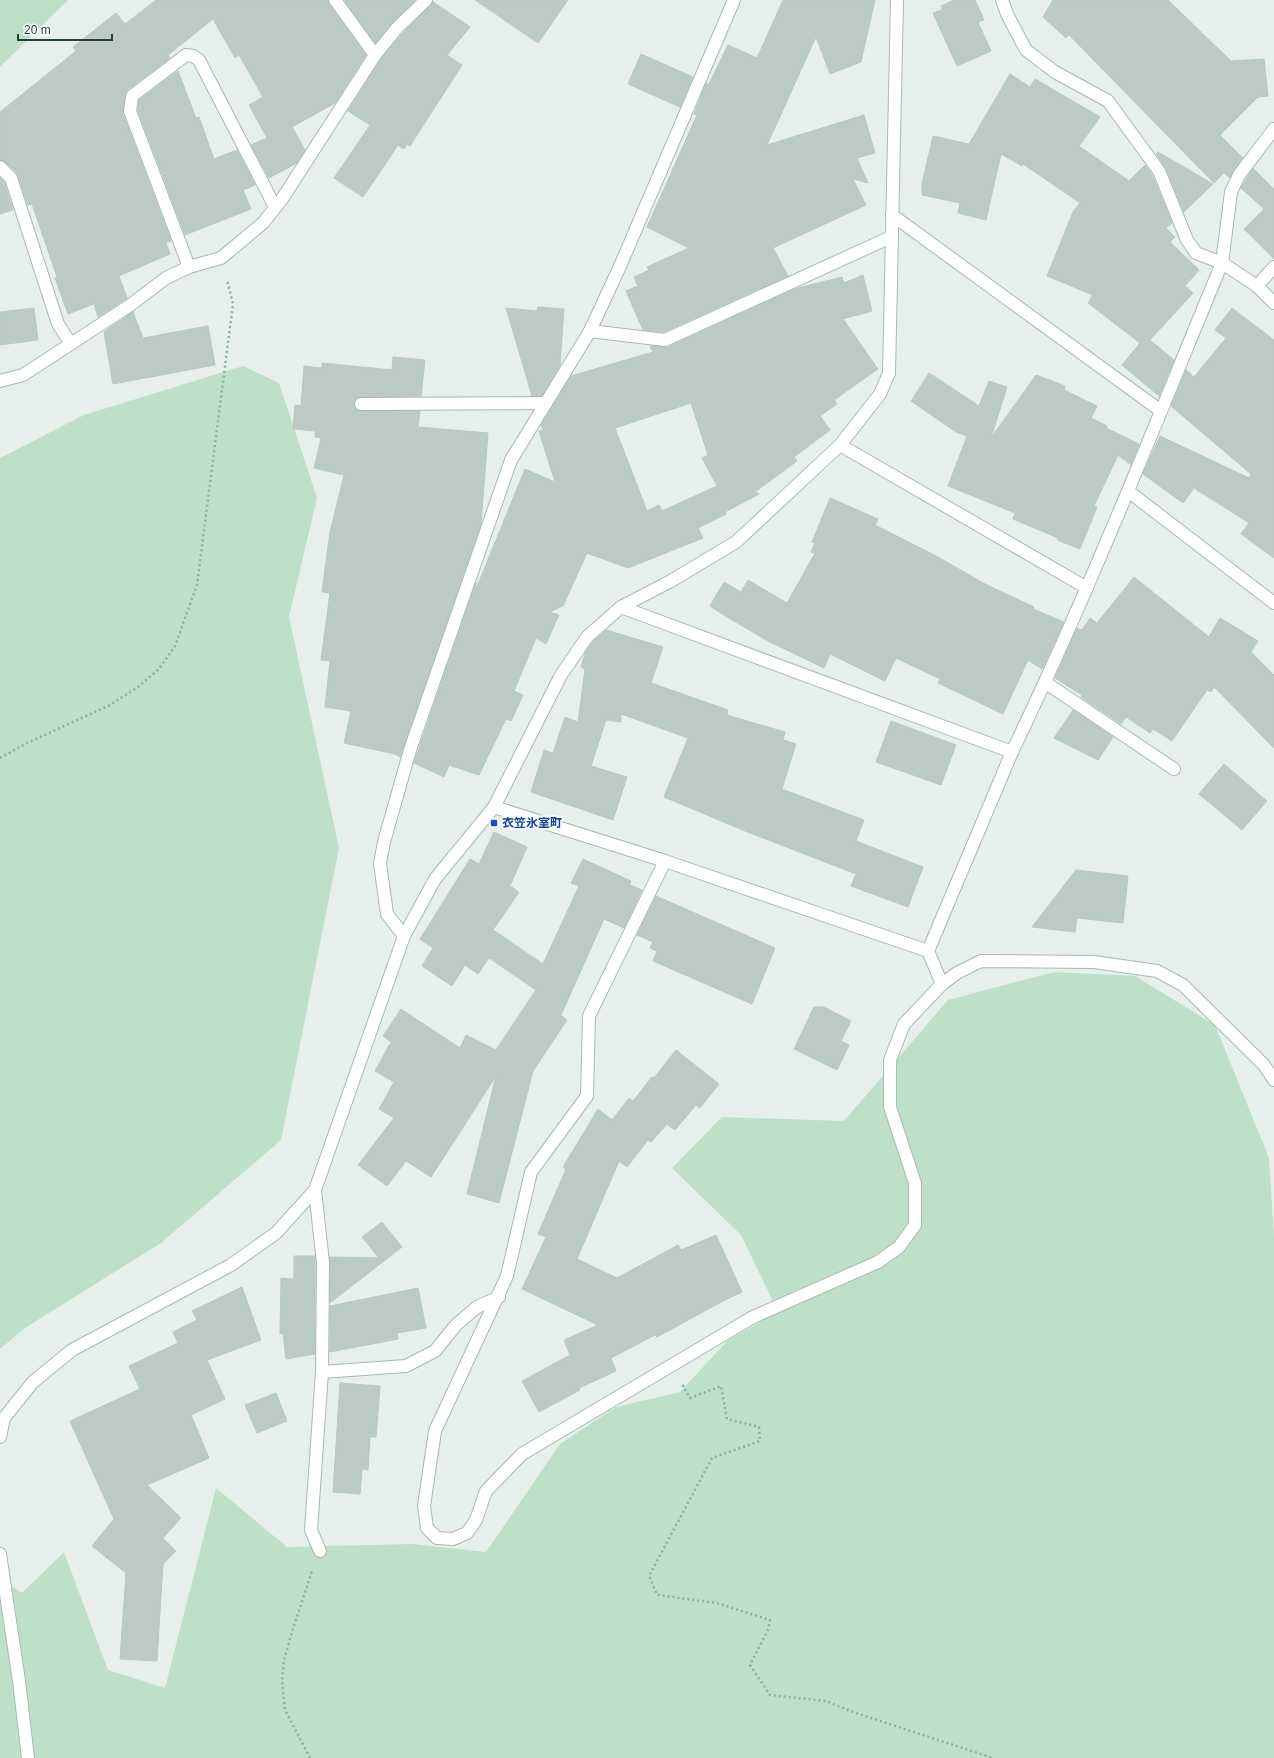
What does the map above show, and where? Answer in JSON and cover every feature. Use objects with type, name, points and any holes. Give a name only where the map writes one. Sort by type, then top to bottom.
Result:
[{"type":"street","points":[[335,0],[375,55]]},
{"type":"street","points":[[0,381],[23,376],[129,306],[166,278],[190,267],[222,258],[263,223],[375,55],[397,28],[426,0]]},
{"type":"street","points":[[404,936],[387,914],[380,863],[384,842],[410,750],[511,460],[590,331],[621,264],[734,0]]},
{"type":"street","points":[[1002,0],[1006,14],[1026,50],[1055,72],[1108,101],[1159,171],[1188,240],[1196,253],[1222,263],[1257,286],[1274,303]]},
{"type":"street","points":[[0,1437],[4,1418],[33,1382],[72,1350],[231,1265],[276,1233],[315,1190],[404,936],[435,879],[494,807],[561,675],[587,637],[621,607],[671,581],[736,542],[840,445],[880,394],[889,373],[891,237],[899,1]]},
{"type":"street","points":[[190,267],[130,111],[132,96],[186,55],[193,56],[199,60],[275,207]]},
{"type":"street","points":[[942,984],[928,950],[1012,752],[1046,683],[1087,588],[1222,263],[1231,192],[1239,175],[1274,129]]},
{"type":"street","points":[[0,167],[11,178],[58,324],[71,344]]},
{"type":"street","points":[[892,214],[1161,411]]},
{"type":"street","points":[[590,331],[665,340],[891,237]]},
{"type":"street","points":[[1257,286],[1274,267]]},
{"type":"street","points":[[361,404],[546,403]]},
{"type":"street","points":[[840,445],[1087,588]]},
{"type":"street","points":[[1128,490],[1274,603]]},
{"type":"street","points":[[621,607],[1012,752]]},
{"type":"street","points":[[1046,683],[1174,769]]},
{"type":"street","points":[[494,807],[665,861],[928,950]]},
{"type":"street","points":[[665,861],[589,1016],[587,1096],[531,1172],[508,1276],[435,1431],[424,1506],[427,1528],[437,1538],[453,1539],[467,1533],[476,1520],[486,1491],[522,1454],[753,1316],[878,1262],[899,1247],[915,1225],[915,1183],[890,1107],[890,1060],[904,1024],[942,984],[957,973],[981,961],[1094,962],[1157,971],[1183,985],[1264,1066],[1274,1080]]},
{"type":"street","points":[[315,1190],[323,1264],[322,1372],[311,1530],[320,1551]]},
{"type":"street","points":[[322,1372],[406,1366],[435,1351],[461,1321],[477,1308],[499,1296]]},
{"type":"street","points":[[0,1554],[19,1681],[28,1758]]},
{"type":"path","points":[[0,758],[24,744],[110,705],[138,686],[159,669],[175,646],[197,585],[233,304],[222,258]]},
{"type":"path","points":[[689,1381],[683,1386],[690,1398],[721,1386],[727,1419],[759,1427],[760,1441],[712,1458],[649,1576],[656,1595],[717,1603],[770,1620],[768,1630],[750,1665],[770,1696],[826,1701],[853,1712],[993,1758]]},
{"type":"path","points":[[310,1758],[285,1710],[282,1682],[284,1660],[300,1605],[312,1574],[312,1555],[320,1551]]},
{"type":"green space","points":[[0,0],[68,0],[0,67]]},
{"type":"green space","points":[[243,366],[279,383],[317,498],[289,617],[339,848],[281,1140],[161,1243],[25,1328],[0,1349],[0,458],[84,415]]},
{"type":"green space","points":[[1054,972],[1135,976],[1215,1025],[1269,1158],[1274,1236],[1274,1758],[0,1758],[0,1579],[22,1593],[64,1552],[108,1670],[165,1688],[216,1488],[287,1547],[412,1544],[486,1552],[560,1444],[616,1407],[680,1392],[728,1340],[778,1312],[741,1235],[672,1168],[722,1117],[844,1121],[948,1000]]},
{"type":"building","points":[[156,0],[328,0],[329,4],[366,55],[335,103],[292,127],[305,150],[297,163],[269,178],[251,145],[267,138],[249,105],[263,97],[239,55],[235,58],[213,19],[168,55],[170,58],[127,90],[123,114],[171,241],[166,243],[170,254],[119,276],[127,298],[98,317],[94,304],[68,314],[32,204],[28,205],[17,173],[5,162],[0,160],[0,112],[76,51],[73,47],[116,13],[125,24]]},
{"type":"building","points":[[344,0],[415,0],[375,43]]},
{"type":"building","points":[[475,0],[568,0],[538,43]]},
{"type":"building","points":[[783,0],[875,0],[861,62],[830,74],[816,37],[767,145],[864,115],[875,153],[857,158],[868,183],[853,179],[866,205],[773,248],[788,276],[664,332],[643,330],[626,291],[638,286],[634,277],[649,270],[647,267],[689,248],[647,227],[697,115],[694,114],[706,83],[709,84],[728,45],[757,58]]},
{"type":"building","points":[[954,0],[975,0],[984,20],[978,22],[991,51],[957,66],[933,13],[942,10],[941,6]]},
{"type":"building","points":[[1053,0],[1168,0],[1231,61],[1264,59],[1268,96],[1258,97],[1220,135],[1243,158],[1230,178],[1224,173],[1214,183],[1069,35],[1066,38],[1043,17]]},
{"type":"building","points":[[433,2],[470,27],[447,55],[462,65],[410,146],[407,144],[404,149],[398,145],[363,197],[334,178],[370,125],[348,111],[381,59],[403,33]]},
{"type":"building","points":[[641,54],[693,77],[680,107],[628,84]]},
{"type":"building","points":[[178,71],[196,118],[199,117],[214,159],[237,150],[255,185],[243,190],[251,209],[185,235],[138,110],[139,100]]},
{"type":"building","points":[[1010,74],[1030,87],[1035,79],[1100,117],[1079,146],[1129,181],[1145,165],[1152,175],[1172,223],[1166,228],[1175,237],[1170,242],[1199,270],[1185,286],[1193,293],[1150,340],[1174,360],[1159,396],[1122,365],[1140,343],[1088,303],[1093,295],[1047,276],[1073,212],[1080,203],[1023,164],[1022,166],[1001,154],[986,220],[958,213],[960,203],[922,195],[922,184],[933,136],[969,144]]},
{"type":"building","points":[[1158,152],[1213,184],[1184,212],[1166,168],[1156,154]]},
{"type":"building","points":[[1253,168],[1274,189],[1274,259],[1244,229],[1264,209],[1241,188]]},
{"type":"building","points":[[0,178],[4,182],[13,210],[0,214]]},
{"type":"building","points":[[863,275],[872,311],[843,319],[878,369],[834,400],[837,404],[820,416],[830,430],[794,457],[797,461],[755,492],[759,494],[725,512],[726,514],[698,528],[703,538],[628,568],[587,553],[563,606],[549,612],[559,615],[546,644],[536,638],[514,691],[523,695],[511,721],[506,719],[479,775],[449,765],[444,777],[414,763],[476,582],[476,589],[525,469],[555,482],[539,431],[543,430],[541,425],[571,376],[653,352],[650,346],[668,347],[794,289],[842,277],[844,283]],"holes":[[[691,403],[708,455],[702,458],[717,486],[662,511],[659,505],[647,511],[615,428]]]},
{"type":"building","points":[[538,307],[564,309],[560,365],[542,396],[532,396],[506,308],[537,311]]},
{"type":"building","points":[[34,308],[38,340],[0,345],[0,312]]},
{"type":"building","points":[[1232,308],[1274,340],[1274,558],[1241,534],[1249,523],[1194,488],[1183,503],[1143,474],[1160,436],[1249,478],[1251,474],[1171,406],[1186,370],[1194,377],[1226,338],[1215,330]]},
{"type":"building","points":[[133,312],[143,338],[208,326],[215,365],[113,384],[104,332]]},
{"type":"building","points":[[393,357],[425,360],[421,396],[361,397],[355,400],[354,404],[357,410],[420,411],[418,427],[488,433],[481,524],[400,757],[395,754],[344,743],[351,711],[325,707],[330,661],[321,660],[330,593],[322,592],[330,532],[344,475],[314,468],[321,438],[315,437],[315,431],[293,429],[295,405],[301,406],[304,366],[322,368],[322,363],[392,370]]},
{"type":"building","points":[[929,373],[979,406],[989,381],[1007,387],[991,438],[1036,375],[1065,386],[1064,390],[1097,406],[1091,418],[1107,426],[1106,428],[1139,444],[1131,465],[1118,455],[1094,506],[1097,507],[1080,549],[1013,519],[1015,513],[948,486],[967,436],[956,432],[911,401]]},
{"type":"building","points":[[830,498],[878,519],[875,525],[938,557],[985,584],[1034,607],[1033,609],[1064,622],[1042,669],[1028,660],[1003,714],[938,683],[940,679],[896,658],[885,681],[830,654],[824,668],[768,641],[710,606],[724,582],[741,592],[748,580],[787,603],[815,553],[811,552],[815,543],[812,542]]},
{"type":"building","points":[[1134,577],[1209,637],[1220,618],[1258,641],[1251,652],[1274,675],[1274,748],[1214,687],[1211,692],[1207,690],[1172,741],[1153,729],[1150,733],[1126,717],[1121,724],[1081,697],[1082,695],[1055,678],[1077,628],[1082,630],[1090,618],[1097,623]]},
{"type":"building","points":[[606,630],[663,647],[651,683],[728,710],[727,715],[785,732],[783,740],[796,744],[782,789],[864,820],[856,841],[923,867],[908,907],[851,886],[856,874],[745,831],[664,797],[688,738],[621,714],[621,722],[606,720],[591,766],[627,777],[613,820],[531,792],[544,750],[553,753],[565,717],[578,722],[585,669],[581,667],[585,653],[593,642]]},
{"type":"building","points":[[1073,710],[1113,737],[1098,760],[1054,738]]},
{"type":"building","points":[[891,721],[956,745],[941,785],[876,762]]},
{"type":"building","points":[[1224,764],[1267,801],[1242,830],[1199,794]]},
{"type":"building","points":[[494,832],[527,847],[510,886],[519,892],[493,930],[543,964],[579,886],[571,883],[583,859],[631,881],[630,885],[642,890],[624,928],[604,919],[561,1015],[567,1020],[533,1071],[499,1203],[467,1194],[496,1076],[431,1177],[406,1161],[387,1186],[358,1165],[394,1118],[379,1109],[394,1082],[375,1071],[391,1042],[383,1036],[401,1009],[460,1048],[466,1035],[496,1050],[536,990],[489,958],[478,974],[465,965],[452,986],[422,966],[433,948],[420,939],[470,859],[479,864]]},
{"type":"building","points":[[1076,870],[1128,876],[1123,923],[1077,918],[1075,932],[1032,927]]},
{"type":"building","points":[[656,896],[775,948],[752,1004],[653,961],[657,951],[650,948],[653,942],[637,935]]},
{"type":"building","points":[[814,1007],[824,1007],[851,1021],[841,1041],[849,1045],[837,1070],[794,1049]]},
{"type":"building","points":[[676,1050],[719,1084],[700,1108],[696,1105],[675,1130],[667,1124],[651,1142],[648,1140],[627,1167],[619,1161],[577,1259],[617,1278],[678,1245],[681,1250],[716,1235],[742,1292],[657,1337],[655,1335],[611,1358],[616,1371],[579,1388],[580,1390],[539,1412],[522,1381],[570,1355],[564,1340],[598,1325],[522,1289],[546,1237],[538,1234],[566,1169],[563,1167],[598,1109],[612,1120],[629,1098],[633,1101],[652,1077],[654,1078]]},
{"type":"building","points":[[382,1222],[402,1247],[330,1303],[330,1257],[379,1258],[362,1237]]},
{"type":"building","points":[[294,1256],[315,1256],[315,1354],[286,1359],[283,1333],[280,1334],[281,1278],[294,1279]]},
{"type":"building","points":[[242,1287],[261,1340],[207,1360],[225,1399],[191,1415],[209,1458],[147,1485],[181,1518],[163,1538],[176,1551],[163,1564],[157,1661],[120,1659],[126,1573],[92,1546],[114,1519],[70,1421],[140,1389],[129,1366],[178,1343],[173,1332],[197,1320],[192,1311]]},
{"type":"building","points":[[418,1288],[426,1328],[397,1333],[398,1339],[330,1352],[330,1306]]},
{"type":"building","points":[[340,1383],[380,1386],[376,1437],[370,1437],[368,1470],[362,1469],[360,1494],[333,1492]]},
{"type":"building","points":[[276,1393],[287,1421],[257,1433],[245,1405]]},
{"type":"place","name":"衣笠氷室町","points":[[494,823]]}]
